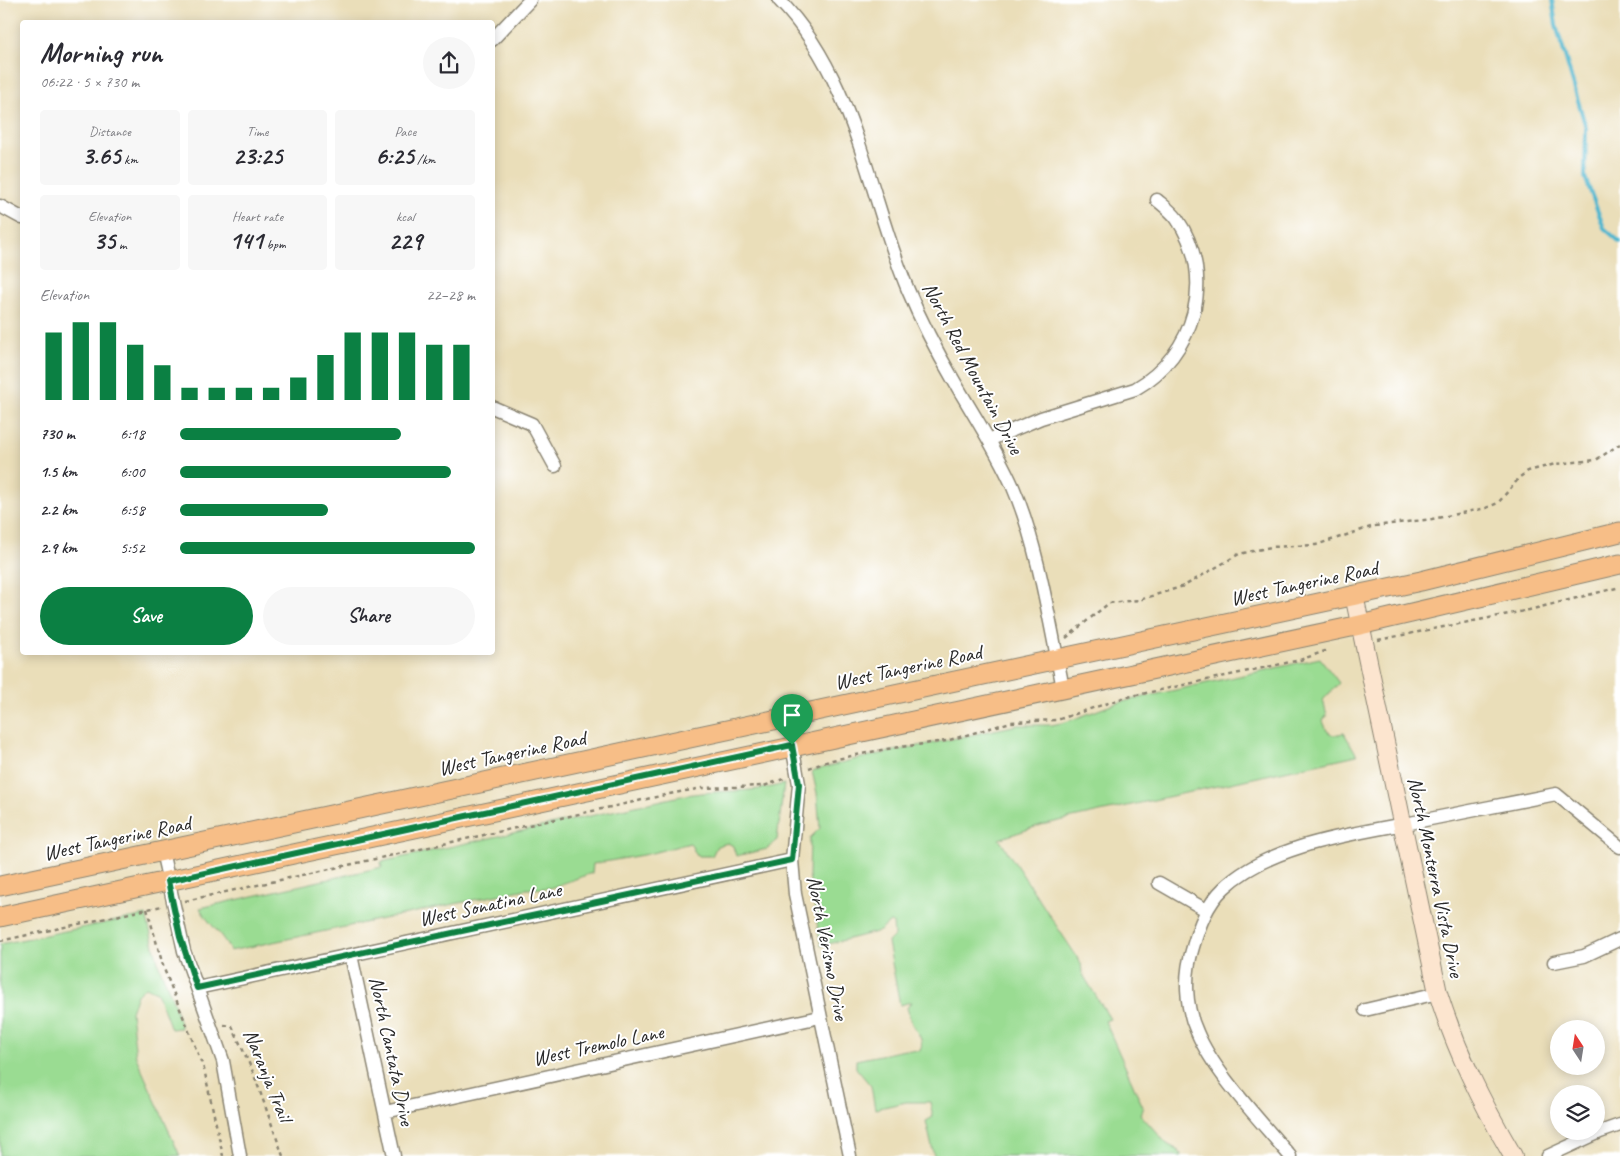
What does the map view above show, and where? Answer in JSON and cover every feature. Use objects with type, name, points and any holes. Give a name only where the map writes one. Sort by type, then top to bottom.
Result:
[{"type":"main road","name":"West Tangerine Road","points":[[0,886],[1055,652],[1354,595],[1620,532]]},
{"type":"main road","points":[[0,917],[1063,688],[1362,634],[1620,564]]},
{"type":"street","points":[[495,37],[530,0]]},
{"type":"street","name":"North Red Mountain Drive","points":[[779,0],[807,36],[846,105],[860,141],[893,253],[909,293],[940,356],[1005,470],[1023,514],[1063,688]]},
{"type":"street","points":[[989,440],[1041,418],[1135,389],[1147,382],[1175,356],[1186,337],[1194,315],[1196,294],[1195,270],[1184,231],[1176,217],[1157,200]]},
{"type":"street","points":[[0,206],[20,217]]},
{"type":"street","points":[[495,408],[532,424],[555,466]]},
{"type":"street","name":"North Monterra Vista Drive","points":[[1354,595],[1438,993],[1454,1042],[1474,1086],[1512,1156]]},
{"type":"street","name":"North Verismo Drive","points":[[792,745],[799,784],[792,860],[799,918],[850,1156]]},
{"type":"street","points":[[1290,1156],[1210,1058],[1196,1032],[1188,992],[1188,962],[1206,910],[1223,888],[1245,871],[1279,854],[1323,842],[1556,794],[1620,848]]},
{"type":"street","points":[[162,851],[180,936],[222,1061],[240,1156]]},
{"type":"street","name":"West Sonatina Lane","points":[[197,988],[792,860]]},
{"type":"street","points":[[1159,883],[1206,910]]},
{"type":"street","points":[[1554,962],[1584,956],[1620,939]]},
{"type":"street","name":"North Cantata Drive","points":[[351,955],[394,1156]]},
{"type":"street","points":[[1365,1010],[1438,993]]},
{"type":"street","name":"West Tremolo Lane","points":[[385,1112],[820,1017]]},
{"type":"street","points":[[1548,1156],[1620,1125]]},
{"type":"path","points":[[1055,652],[1105,605],[1139,600],[1184,586],[1239,554],[1271,547],[1316,545],[1374,526],[1450,516],[1486,508],[1498,503],[1520,477],[1528,471],[1556,464],[1596,460],[1620,444]]},
{"type":"path","points":[[1362,634],[1530,610],[1619,588]]},
{"type":"path","points":[[808,768],[832,760],[886,749],[946,741],[1011,722],[1057,720],[1123,698],[1300,660],[1330,649]]},
{"type":"path","points":[[0,941],[674,793],[703,788],[764,786],[786,778]]},
{"type":"path","points":[[148,909],[164,969],[204,1069],[224,1156]]},
{"type":"path","name":"Naranja Trail","points":[[211,1024],[232,1026],[253,1072],[283,1156]]},
{"type":"green space","points":[[1320,658],[1339,683],[1323,700],[1327,715],[1323,721],[1327,731],[1333,735],[1344,733],[1357,755],[1041,825],[999,839],[1081,963],[1082,973],[1110,1019],[1105,1021],[1143,1107],[1140,1114],[1167,1144],[1178,1150],[1182,1156],[934,1156],[926,1121],[933,1117],[930,1102],[906,1102],[875,1109],[871,1086],[856,1068],[856,1060],[905,1050],[920,1051],[922,1043],[912,1024],[907,1008],[911,1002],[900,1005],[888,942],[894,936],[893,923],[890,922],[880,931],[821,946],[809,875],[810,838],[820,828],[817,793],[812,771],[852,760],[1018,725],[1051,725],[1066,722],[1117,703]]},
{"type":"green space","points":[[784,784],[777,840],[767,849],[736,856],[733,846],[728,843],[717,846],[712,856],[697,856],[690,843],[648,854],[593,864],[592,873],[550,888],[526,889],[230,951],[200,908],[382,867],[381,862],[681,796],[759,789]]},
{"type":"green space","points":[[146,915],[159,966],[174,1003],[181,1028],[171,1029],[157,992],[145,987],[137,995],[131,1012],[136,1057],[180,1156],[0,1156],[0,944]]},
{"type":"waterway","points":[[1552,0],[1556,25],[1586,128],[1585,177],[1604,228],[1620,242]]},
{"type":"route","points":[[792,745],[799,784],[792,860],[197,988],[180,936],[168,881],[792,745]]}]
